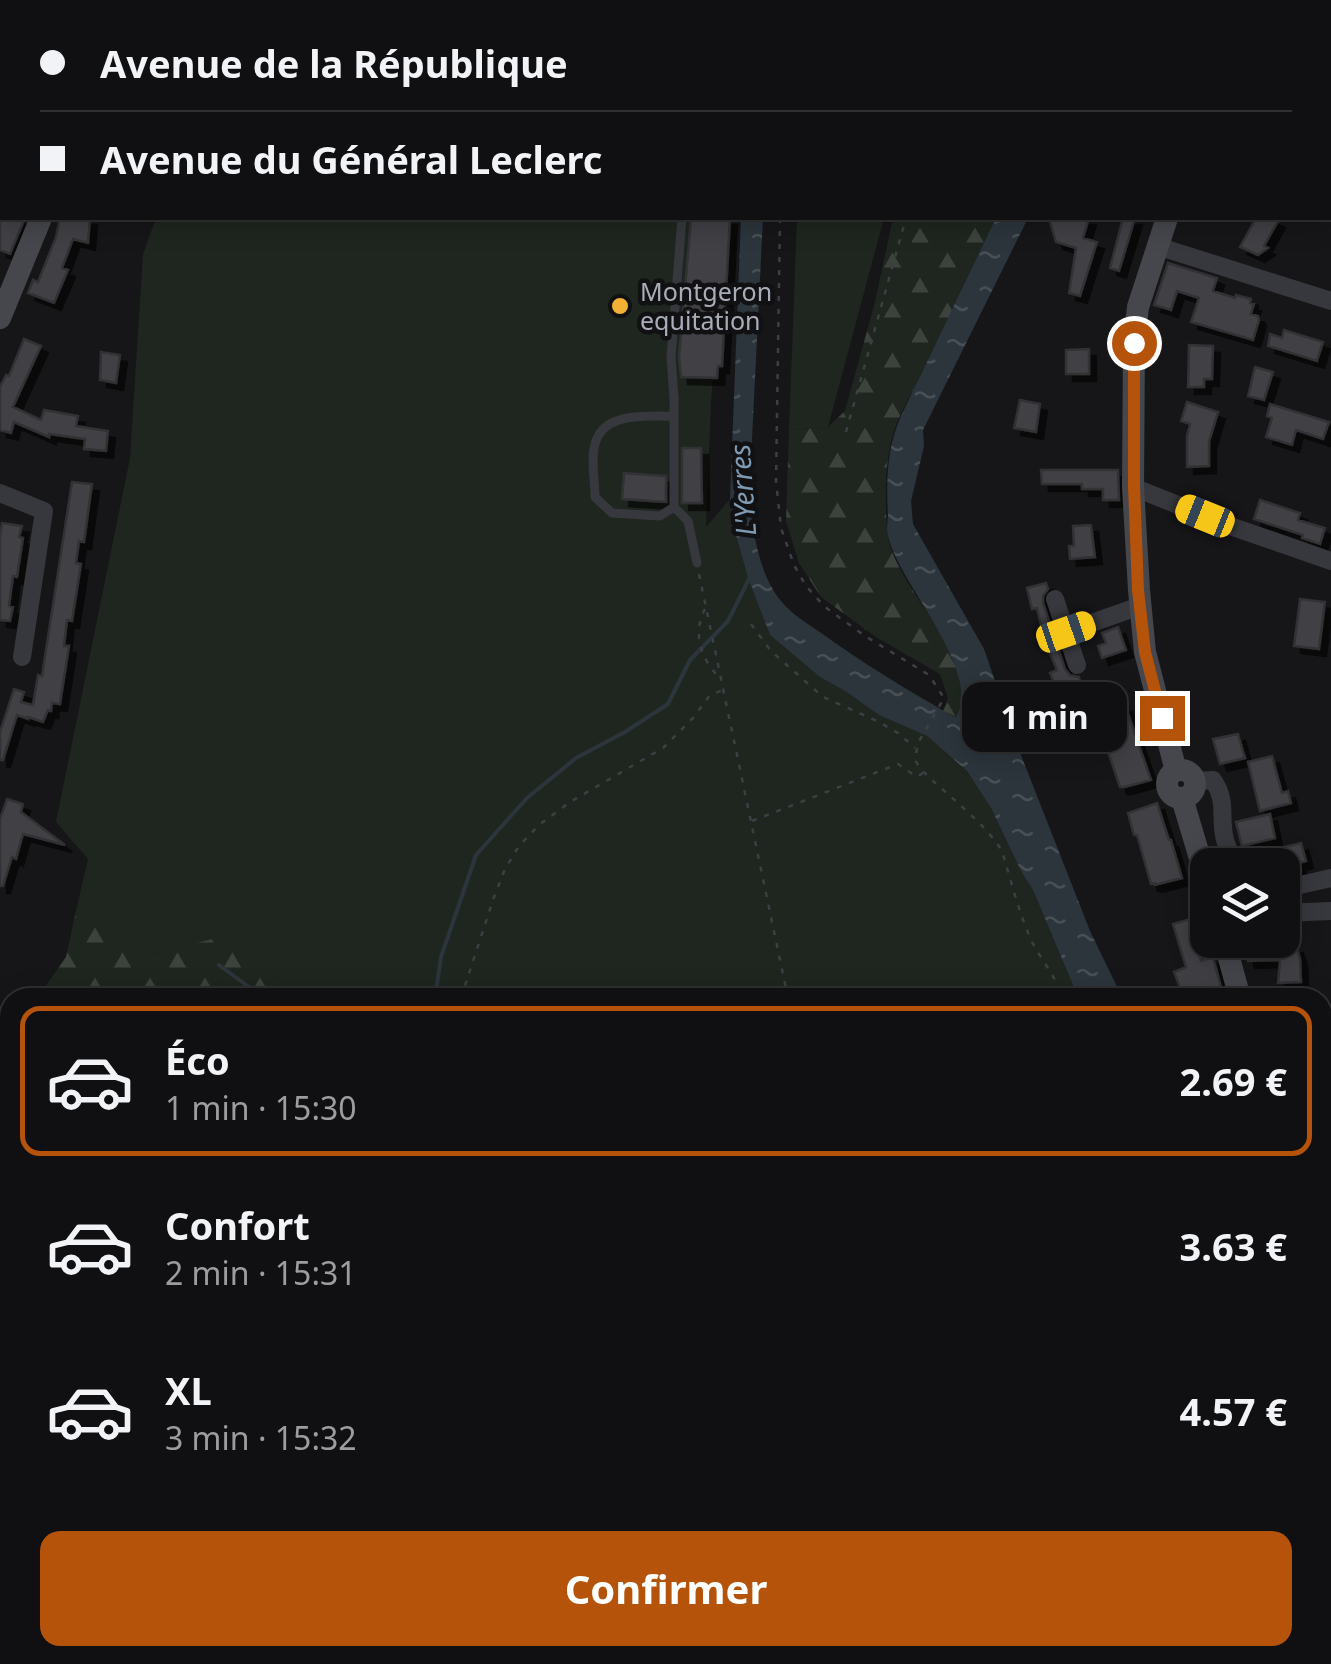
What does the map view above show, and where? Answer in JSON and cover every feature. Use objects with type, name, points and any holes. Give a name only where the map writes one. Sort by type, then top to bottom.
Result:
[{"type":"street","points":[[0,318],[40,220]]},
{"type":"street","points":[[1165,220],[1138,307],[1134,343],[1134,486],[1140,606],[1145,652],[1199,848]]},
{"type":"street","points":[[1157,246],[1331,300]]},
{"type":"street","points":[[1134,486],[1233,527],[1331,561]]},
{"type":"street","points":[[0,493],[44,511],[22,657]]},
{"type":"street","points":[[1055,599],[1077,665]]},
{"type":"street","points":[[1066,632],[1140,606]]},
{"type":"street","points":[[1184,783],[1212,780],[1220,790],[1228,848]]},
{"type":"street","points":[[1300,885],[1331,878]]},
{"type":"street","points":[[1300,912],[1331,911]]},
{"type":"street","points":[[1229,958],[1237,988]]},
{"type":"lane","points":[[682,220],[672,356],[674,508],[688,521],[696,563]]},
{"type":"lane","points":[[674,416],[623,418],[603,428],[594,443],[595,496],[612,513],[660,516],[674,508]]},
{"type":"path","points":[[780,220],[776,481],[781,528],[794,565],[806,586],[825,606],[864,636],[929,675],[944,698],[918,743],[915,760],[923,773],[995,839],[1028,932],[1059,988]]},
{"type":"path","points":[[846,432],[905,220]]},
{"type":"path","points":[[696,563],[786,988]]},
{"type":"path","points":[[706,608],[698,622],[698,632],[704,659],[721,678]]},
{"type":"path","points":[[750,624],[772,651],[823,697],[877,720],[916,750]]},
{"type":"path","points":[[464,988],[494,897],[519,846],[570,802],[662,748],[710,695],[724,690]]},
{"type":"path","points":[[751,822],[898,764],[917,778],[923,773]]},
{"type":"green space","points":[[155,220],[727,220],[711,402],[706,527],[730,499],[748,578],[770,635],[820,677],[879,715],[927,736],[967,771],[991,808],[1033,890],[1074,988],[286,988],[238,934],[154,953],[77,906],[88,859],[56,822],[130,458],[143,254]]},
{"type":"green space","points":[[797,220],[883,220],[828,427],[789,430]]},
{"type":"green space","points":[[893,220],[995,220],[899,417],[887,468],[887,530],[892,552],[959,672],[962,695],[957,717],[943,711],[948,698],[940,674],[876,637],[821,597],[799,563],[786,521],[789,430],[828,427],[845,411]]},
{"type":"green space","points":[[77,906],[154,953],[238,933],[286,988],[44,988],[66,957]]},
{"type":"water","name":"L'Yerres","points":[[741,220],[763,220],[749,499],[767,579],[781,601],[801,620],[956,717],[962,698],[959,676],[888,536],[890,452],[901,416],[995,220],[1027,220],[923,430],[924,446],[911,501],[913,524],[984,649],[1090,931],[1118,988],[1074,988],[1033,890],[991,808],[967,771],[927,736],[879,715],[820,677],[770,635],[748,578],[730,499]]},
{"type":"building","points":[[0,220],[24,220],[10,254],[0,250]]},
{"type":"building","points":[[60,220],[90,220],[88,243],[73,239],[62,268],[68,270],[54,303],[28,293],[33,280],[38,282]]},
{"type":"building","points":[[691,220],[730,220],[722,366],[718,366],[717,378],[681,377],[679,357]]},
{"type":"building","points":[[1050,220],[1088,220],[1083,238],[1097,242],[1080,296],[1069,293],[1076,248],[1056,242]]},
{"type":"building","points":[[1122,220],[1134,220],[1119,271],[1110,268]]},
{"type":"building","points":[[1255,220],[1278,221],[1264,246],[1268,248],[1258,255],[1240,247]]},
{"type":"building","points":[[1168,263],[1217,278],[1213,291],[1251,299],[1251,314],[1259,320],[1253,340],[1191,322],[1199,298],[1177,291],[1171,310],[1154,305]]},
{"type":"building","points":[[1284,330],[1323,342],[1317,361],[1268,346],[1270,334],[1282,338]]},
{"type":"building","points":[[24,339],[41,346],[13,407],[41,420],[44,410],[78,416],[76,426],[108,431],[106,451],[84,449],[85,439],[49,437],[14,422],[11,433],[0,430],[0,387],[9,376]]},
{"type":"building","points":[[1189,345],[1213,346],[1212,379],[1204,379],[1204,387],[1188,387]]},
{"type":"building","points":[[1089,349],[1089,374],[1066,374],[1066,350]]},
{"type":"building","points":[[101,352],[120,355],[116,383],[100,380]]},
{"type":"building","points":[[1255,367],[1273,372],[1264,400],[1248,396]]},
{"type":"building","points":[[1020,400],[1040,404],[1036,432],[1014,428]]},
{"type":"building","points":[[1187,402],[1218,412],[1209,442],[1209,466],[1187,467],[1190,424],[1181,421]]},
{"type":"building","points":[[1270,404],[1329,422],[1323,439],[1296,430],[1292,445],[1266,437],[1272,418],[1267,416]]},
{"type":"building","points":[[682,448],[701,448],[702,503],[682,503]]},
{"type":"building","points":[[1041,470],[1118,470],[1119,500],[1103,500],[1103,489],[1082,489],[1082,484],[1042,484]]},
{"type":"building","points":[[624,473],[666,476],[666,502],[622,499]]},
{"type":"building","points":[[72,482],[92,484],[84,542],[79,541],[76,563],[81,564],[72,621],[67,620],[64,646],[69,646],[60,704],[52,703],[43,722],[17,715],[0,760],[0,732],[14,689],[24,692],[21,702],[33,705],[38,675],[42,676]]},
{"type":"building","points":[[1260,500],[1300,513],[1298,520],[1325,528],[1320,544],[1254,519]]},
{"type":"building","points":[[2,523],[22,526],[19,537],[23,538],[17,577],[13,576],[10,621],[0,620]]},
{"type":"building","points":[[1091,525],[1095,557],[1070,559],[1073,526]]},
{"type":"building","points":[[1046,583],[1043,603],[1065,669],[1079,677],[1082,688],[1059,696],[1050,673],[1057,670],[1027,588]]},
{"type":"building","points":[[1300,599],[1325,602],[1319,649],[1294,646]]},
{"type":"building","points":[[1118,627],[1126,650],[1102,658],[1098,646],[1106,643],[1102,633]]},
{"type":"building","points":[[1125,705],[1151,780],[1120,787],[1096,716]]},
{"type":"building","points":[[1238,734],[1245,758],[1220,764],[1213,739]]},
{"type":"building","points":[[1272,756],[1282,793],[1288,791],[1291,803],[1260,811],[1248,762]]},
{"type":"building","points":[[7,799],[23,804],[21,812],[65,845],[23,834],[16,859],[12,857],[0,886],[0,819]]},
{"type":"building","points":[[1157,803],[1182,878],[1155,885],[1151,884],[1128,813]]},
{"type":"building","points":[[1270,814],[1275,838],[1242,846],[1236,822]]},
{"type":"building","points":[[1301,843],[1306,861],[1300,863],[1300,848],[1281,848]]},
{"type":"building","points":[[1190,919],[1190,958],[1213,958],[1221,988],[1180,988],[1174,972],[1186,967],[1173,924]]},
{"type":"building","points":[[1247,958],[1300,958],[1301,982],[1278,983],[1280,960]]},
{"type":"waterway","points":[[436,988],[441,957],[476,855],[527,798],[576,758],[668,704],[690,660],[728,621],[751,575]]},
{"type":"waterway","points":[[219,965],[250,988]]},
{"type":"place","name":"Montgeron equitation","points":[[620,306]]},
{"type":"route","points":[[1134,343],[1138,590],[1145,652],[1162,718]]}]
